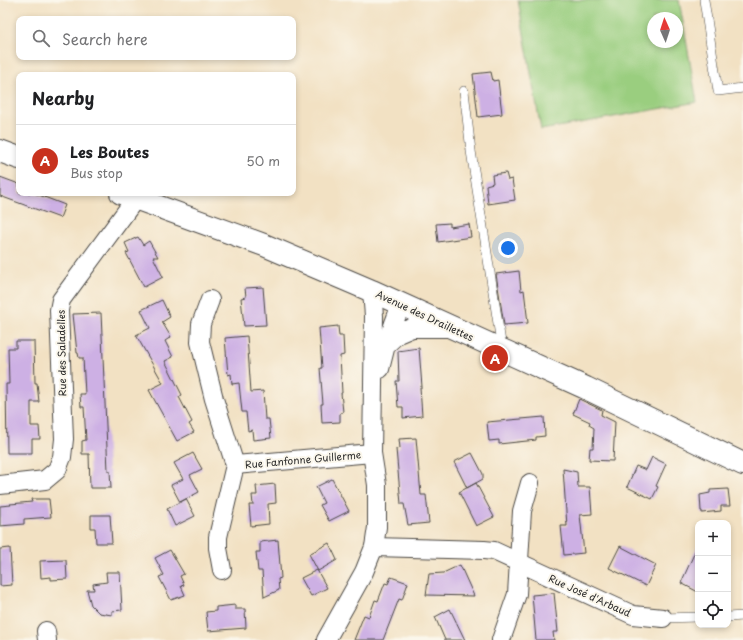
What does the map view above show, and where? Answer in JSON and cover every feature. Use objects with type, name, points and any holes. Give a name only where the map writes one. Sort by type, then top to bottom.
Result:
[{"type":"street","points":[[0,151],[16,157]]},
{"type":"street","name":"Avenue des Draillettes","points":[[128,196],[264,245],[372,291],[586,388],[743,464]]},
{"type":"street","name":"Rue des Saladelles","points":[[0,485],[45,480],[57,470],[62,457],[64,439],[58,310],[61,300],[128,196]]},
{"type":"street","points":[[326,640],[364,572],[374,547],[378,526],[377,485],[372,453],[374,316],[372,291]]},
{"type":"street","name":"Rue Fanfonne Guillerme","points":[[210,300],[201,324],[200,342],[214,399],[235,465],[219,532],[218,548],[222,570]]},
{"type":"street","points":[[372,405],[386,345],[401,304]]},
{"type":"street","points":[[386,345],[398,334],[412,328],[452,328]]},
{"type":"street","name":"Rue Fanfonne Guillerme","points":[[235,465],[372,453]]},
{"type":"street","points":[[501,640],[517,594],[522,511],[530,483]]},
{"type":"street","name":"Rue José d'Arbaud","points":[[374,547],[494,551],[519,564],[633,615],[663,618]]},
{"type":"lane","points":[[704,0],[718,91],[743,88]]},
{"type":"lane","points":[[464,91],[471,151],[503,351]]},
{"type":"lane","points":[[731,616],[743,616]]},
{"type":"lane","points":[[663,618],[695,617]]},
{"type":"green space","points":[[518,0],[679,0],[681,12],[647,12],[647,48],[683,48],[683,23],[697,102],[541,130]]},
{"type":"building","points":[[491,72],[493,81],[498,80],[502,114],[478,117],[473,74]]},
{"type":"building","points":[[506,173],[508,180],[512,179],[515,200],[488,204],[486,185],[493,183],[492,175]]},
{"type":"building","points":[[0,177],[16,183],[16,196],[42,196],[65,205],[60,218],[0,196]]},
{"type":"building","points":[[450,223],[450,227],[469,224],[471,237],[438,242],[436,224]]},
{"type":"building","points":[[138,237],[143,245],[149,241],[158,257],[153,257],[163,277],[144,287],[126,253],[129,252],[125,243]]},
{"type":"building","points":[[519,271],[521,291],[524,290],[528,323],[504,325],[496,274]]},
{"type":"building","points":[[263,287],[266,325],[244,326],[241,298],[246,297],[245,288]]},
{"type":"building","points":[[162,300],[170,317],[162,322],[171,337],[165,341],[173,357],[165,361],[182,395],[179,397],[192,422],[189,424],[194,432],[177,441],[149,390],[163,383],[136,335],[150,328],[141,310]]},
{"type":"building","points":[[101,313],[108,471],[110,471],[111,488],[90,488],[89,454],[82,454],[82,441],[86,440],[84,407],[81,407],[80,394],[85,394],[83,358],[79,358],[77,353],[73,314]]},
{"type":"building","points":[[338,326],[339,336],[343,336],[344,355],[340,356],[343,412],[340,413],[340,422],[322,423],[321,404],[323,404],[320,368],[322,368],[319,328]]},
{"type":"building","points":[[247,336],[251,392],[263,391],[265,419],[269,419],[271,438],[253,440],[252,430],[248,431],[246,412],[242,412],[239,383],[232,384],[231,374],[228,375],[225,338]]},
{"type":"building","points":[[16,341],[34,341],[35,383],[37,383],[39,402],[31,402],[31,426],[39,426],[40,439],[32,439],[32,453],[7,453],[6,384],[9,384],[8,348],[16,348]]},
{"type":"building","points":[[419,348],[422,387],[420,387],[422,416],[403,418],[403,407],[398,407],[396,381],[399,381],[398,351]]},
{"type":"building","points":[[579,399],[602,410],[601,415],[615,422],[613,461],[589,460],[590,448],[593,448],[594,428],[589,425],[590,422],[573,414]]},
{"type":"building","points":[[544,417],[545,436],[536,437],[536,440],[499,444],[499,440],[489,441],[487,422]]},
{"type":"building","points":[[416,438],[421,495],[426,495],[429,523],[408,525],[404,504],[401,504],[396,449],[400,448],[399,439]]},
{"type":"building","points":[[193,453],[202,469],[190,475],[199,492],[180,502],[171,485],[183,479],[174,463]]},
{"type":"building","points":[[472,453],[483,474],[483,479],[467,488],[454,462]]},
{"type":"building","points":[[652,457],[666,464],[652,499],[627,487],[636,466],[646,470]]},
{"type":"building","points":[[563,469],[577,472],[578,487],[590,487],[592,514],[580,515],[584,553],[564,555],[561,526],[567,526]]},
{"type":"building","points":[[332,479],[349,511],[329,521],[320,505],[324,503],[316,487]]},
{"type":"building","points":[[476,483],[494,517],[476,526],[459,492]]},
{"type":"building","points":[[275,484],[276,503],[268,504],[269,524],[251,526],[249,505],[253,505],[252,495],[257,495],[256,486]]},
{"type":"building","points":[[728,489],[730,506],[721,506],[721,511],[702,513],[700,495],[710,493],[710,490]]},
{"type":"building","points":[[31,499],[49,499],[51,517],[24,519],[24,524],[0,526],[0,506],[32,502]]},
{"type":"building","points":[[186,499],[195,516],[175,526],[167,509]]},
{"type":"building","points":[[91,515],[110,515],[112,543],[96,543],[95,528],[91,528]]},
{"type":"building","points":[[278,540],[281,578],[278,579],[279,590],[264,597],[262,571],[258,571],[256,552],[260,552],[260,542]]},
{"type":"building","points":[[329,543],[337,560],[318,571],[309,554]]},
{"type":"building","points":[[620,546],[656,565],[646,586],[609,568]]},
{"type":"building","points":[[10,548],[12,585],[0,586],[0,549]]},
{"type":"building","points":[[170,550],[184,574],[180,576],[184,585],[181,586],[185,595],[171,600],[159,577],[164,575],[155,558]]},
{"type":"building","points":[[695,552],[695,590],[681,583]]},
{"type":"building","points":[[66,560],[67,579],[51,580],[51,577],[41,578],[40,561]]},
{"type":"building","points":[[460,565],[474,596],[426,595],[429,574],[443,573]]},
{"type":"building","points":[[317,570],[327,588],[311,596],[301,578]]},
{"type":"building","points":[[106,572],[120,572],[122,610],[112,611],[112,615],[99,613],[91,605],[87,590],[94,590],[93,584],[107,582]]},
{"type":"building","points":[[391,577],[408,583],[402,600],[399,599],[383,640],[354,640],[364,615],[369,617],[375,600],[378,601],[385,583],[388,584]]},
{"type":"building","points":[[554,593],[558,632],[553,632],[554,640],[536,640],[532,595]]},
{"type":"building","points":[[235,605],[235,609],[245,609],[246,628],[208,631],[206,612],[216,611],[216,607]]},
{"type":"building","points":[[450,609],[465,640],[445,640],[435,617]]},
{"type":"place","name":"Les Boutes","points":[[495,358]]}]
